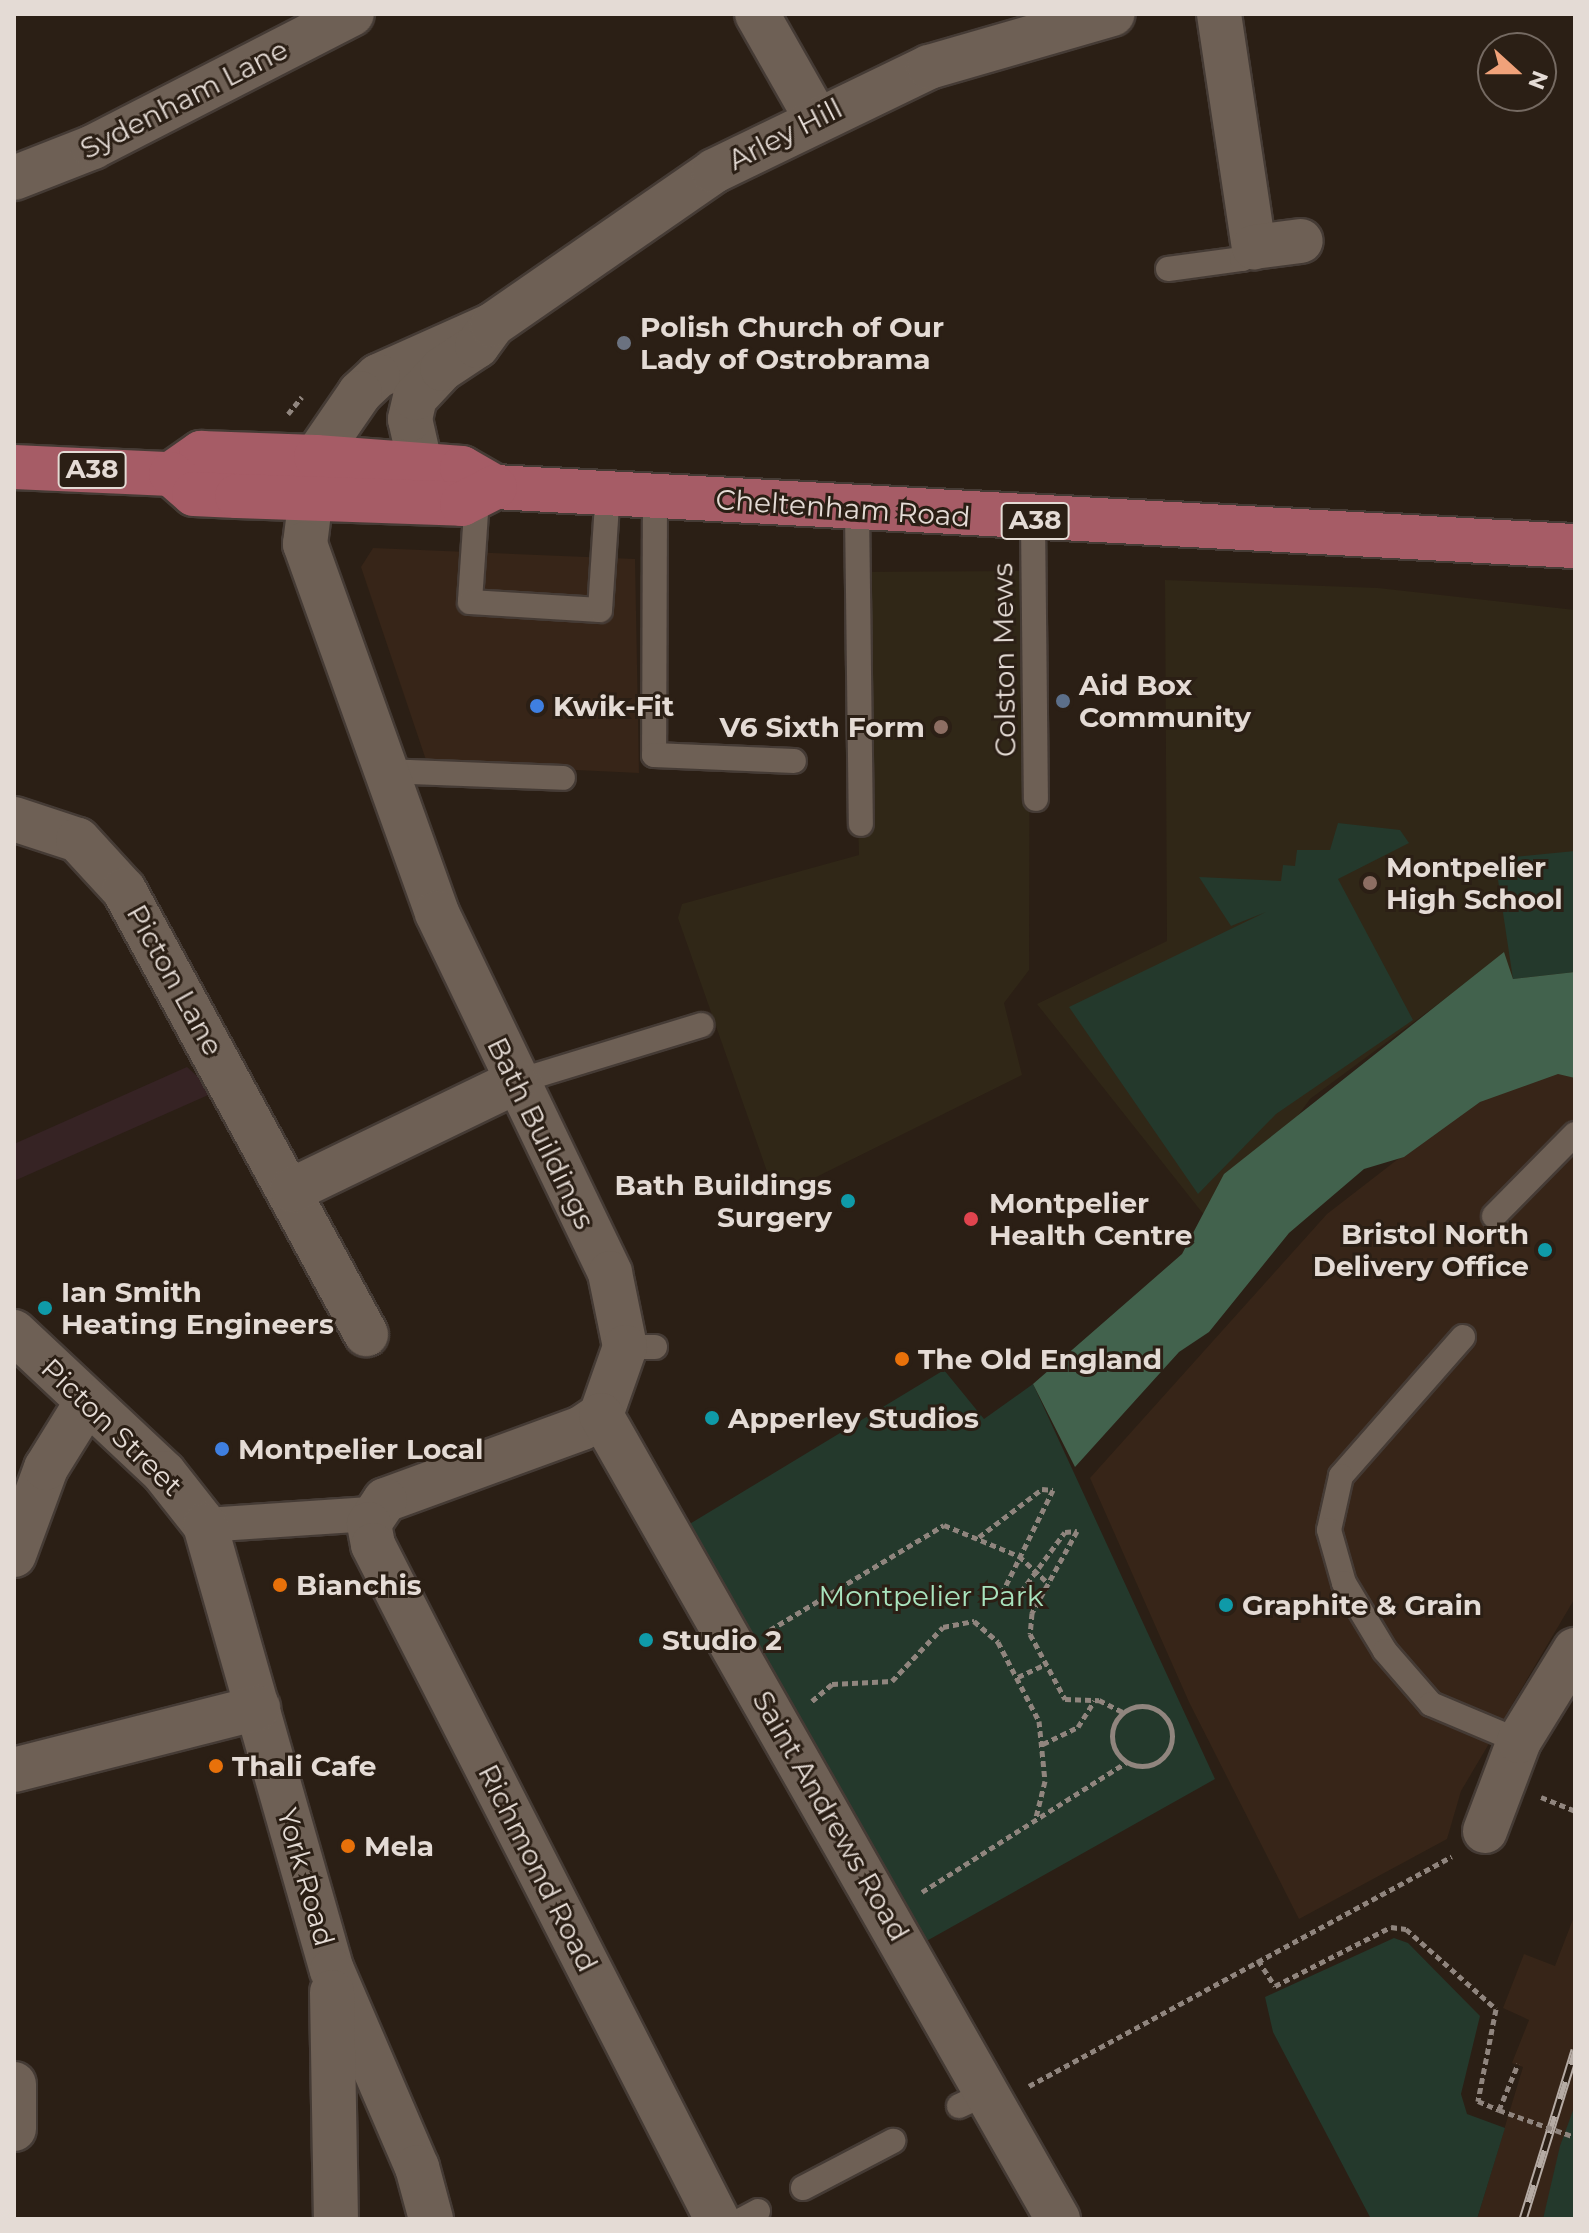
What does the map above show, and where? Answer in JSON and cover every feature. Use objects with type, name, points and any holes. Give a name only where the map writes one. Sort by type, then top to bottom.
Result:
[{"type":"main road","name":"Cheltenham Road","points":[[14,467],[171,474],[194,494],[420,463],[462,468],[486,492]]},
{"type":"main road","name":"Cheltenham Road","points":[[311,477],[462,504],[486,492],[608,491],[1033,521],[1575,546]]},
{"type":"street","name":"Sydenham Lane","points":[[14,178],[93,147],[352,14]]},
{"type":"street","points":[[757,14],[815,116]]},
{"type":"street","name":"Arley Hill","points":[[420,463],[410,419],[415,398],[492,325],[714,171],[815,116],[993,44],[1113,14]]},
{"type":"street","points":[[1219,14],[1254,247],[1301,241]]},
{"type":"street","name":"Arley Hill","points":[[311,477],[378,376],[492,325]]},
{"type":"street","name":"Bath Buildings","points":[[311,477],[305,544],[437,913],[515,1082],[610,1273],[640,1347],[601,1415]]},
{"type":"street","name":"Picton Lane","points":[[14,819],[78,840],[124,890],[292,1190],[366,1334]]},
{"type":"street","points":[[292,1190],[515,1082]]},
{"type":"street","name":"Picton Street","points":[[14,1332],[164,1473],[205,1525]]},
{"type":"street","points":[[14,1555],[46,1468],[87,1402]]},
{"type":"street","points":[[205,1525],[372,1514],[385,1500],[513,1457],[601,1415]]},
{"type":"street","name":"Saint Andrews Road","points":[[601,1415],[886,1911],[982,2100],[1058,2219]]},
{"type":"street","name":"Richmond Road","points":[[372,1514],[373,1545],[740,2216]]},
{"type":"street","name":"York Road","points":[[205,1525],[332,1970],[417,2167],[431,2219]]},
{"type":"street","points":[[1485,1831],[1519,1741],[1575,1650]]},
{"type":"street","points":[[17,1779],[258,1708]]},
{"type":"street","points":[[332,1970],[336,2219]]},
{"type":"street","points":[[14,2084],[14,2129]]},
{"type":"lane","points":[[1168,269],[1242,259],[1254,247]]},
{"type":"lane","points":[[486,492],[470,602],[600,610],[608,491]]},
{"type":"lane","points":[[655,495],[654,755],[794,761]]},
{"type":"lane","points":[[857,509],[861,824]]},
{"type":"lane","name":"Colston Mews","points":[[1033,521],[1036,799]]},
{"type":"lane","points":[[384,771],[563,778]]},
{"type":"lane","points":[[515,1082],[701,1025]]},
{"type":"lane","points":[[1494,1216],[1575,1134]]},
{"type":"lane","points":[[1463,1337],[1341,1476],[1329,1530],[1344,1583],[1385,1651],[1431,1704],[1519,1741]]},
{"type":"lane","points":[[803,2188],[893,2141]]},
{"type":"path","points":[[979,1537],[1051,1488],[1054,1497],[1001,1587],[1003,1599],[1015,1600],[1065,1532],[1077,1531],[1029,1625],[1044,1665],[1067,1700],[1094,1700],[1123,1712]]},
{"type":"path","points":[[735,1651],[939,1526],[979,1537],[1019,1556],[1048,1583]]},
{"type":"path","points":[[782,1732],[826,1686],[882,1685],[897,1677],[952,1621],[974,1621],[989,1631],[1018,1677],[1042,1744],[1045,1781],[1035,1821]]},
{"type":"path","points":[[1018,1677],[1044,1665]]},
{"type":"path","points":[[1042,1744],[1078,1727],[1094,1700]]},
{"type":"path","points":[[886,1911],[1127,1762],[1160,1760],[1172,1736],[1161,1712],[1135,1707],[1123,1712],[1111,1736],[1127,1762]]},
{"type":"path","points":[[982,2100],[1430,1874],[1485,1831]]},
{"type":"path","points":[[1258,1960],[1275,1986],[1391,1927],[1406,1929],[1496,2009],[1476,2088],[1478,2101],[1575,2137]]},
{"type":"path","points":[[1499,2110],[1518,2064]]},
{"type":"shaded area","points":[[373,548],[635,559],[639,773],[427,763],[361,567]]},
{"type":"shaded area","points":[[1030,571],[1029,970],[1004,1003],[1022,1075],[776,1197],[678,918],[682,904],[859,855],[851,572]]},
{"type":"shaded area","name":"Montpelier High School","points":[[1165,580],[1378,588],[1575,610],[1575,1075],[1449,996],[1310,1099],[1216,1230],[1037,1004],[1167,941]]},
{"type":"shaded area","points":[[1526,1060],[1575,1075],[1575,1598],[1461,1791],[1447,1839],[1299,1919],[1189,1702],[1090,1478],[1327,1214]]},
{"type":"shaded area","points":[[187,1067],[215,1092],[14,1181],[14,1144]]},
{"type":"shaded area","points":[[1575,1914],[1575,2105],[1543,2219],[1477,2219],[1523,2067],[1512,2063],[1529,2020],[1503,2008],[1524,1954],[1555,1966]]},
{"type":"green space","points":[[1338,823],[1400,830],[1409,843],[1338,879],[1413,1020],[1276,1114],[1198,1194],[1069,1007],[1266,912],[1231,926],[1199,877],[1281,881],[1283,865],[1295,866],[1297,850],[1330,850]]},
{"type":"green space","points":[[1575,851],[1575,972],[1513,979],[1497,873],[1514,857]]},
{"type":"green space","points":[[1504,952],[1513,979],[1575,972],[1575,1078],[1558,1074],[1480,1102],[1404,1157],[1364,1169],[1289,1233],[1209,1332],[1179,1352],[1075,1467],[1033,1384],[1182,1254],[1224,1174]]},
{"type":"green space","name":"Montpelier Park","points":[[944,1370],[984,1419],[1033,1384],[1215,1779],[923,1943],[678,1531]]},
{"type":"green space","points":[[1394,1938],[1408,1943],[1480,2016],[1461,2094],[1467,2114],[1505,2128],[1477,2219],[1371,2219],[1273,2032],[1265,1997]]},
{"type":"green space","points":[[1575,2105],[1575,2219],[1543,2219],[1560,2146]]},
{"type":"railway","points":[[1523,2219],[1575,2050]]},
{"type":"place","name":"Polish Church of Our Lady of Ostrobrama","points":[[624,343]]},
{"type":"place","name":"Aid Box Community","points":[[1063,701]]},
{"type":"place","name":"Kwik-Fit","points":[[537,706]]},
{"type":"place","name":"V6 Sixth Form","points":[[941,727]]},
{"type":"place","name":"Montpelier High School","points":[[1370,883]]},
{"type":"place","name":"Bath Buildings Surgery","points":[[848,1201]]},
{"type":"place","name":"Montpelier Health Centre","points":[[971,1219]]},
{"type":"place","name":"Bristol North Delivery Office","points":[[1545,1250]]},
{"type":"place","name":"Ian Smith Heating Engineers","points":[[45,1308]]},
{"type":"place","name":"The Old England","points":[[902,1359]]},
{"type":"place","name":"Apperley Studios","points":[[712,1418]]},
{"type":"place","name":"Montpelier Local","points":[[222,1449]]},
{"type":"place","name":"Bianchis","points":[[280,1585]]},
{"type":"place","name":"Graphite & Grain","points":[[1226,1605]]},
{"type":"place","name":"Studio 2","points":[[646,1640]]},
{"type":"place","name":"Thali Cafe","points":[[216,1766]]},
{"type":"place","name":"Mela","points":[[348,1846]]}]
